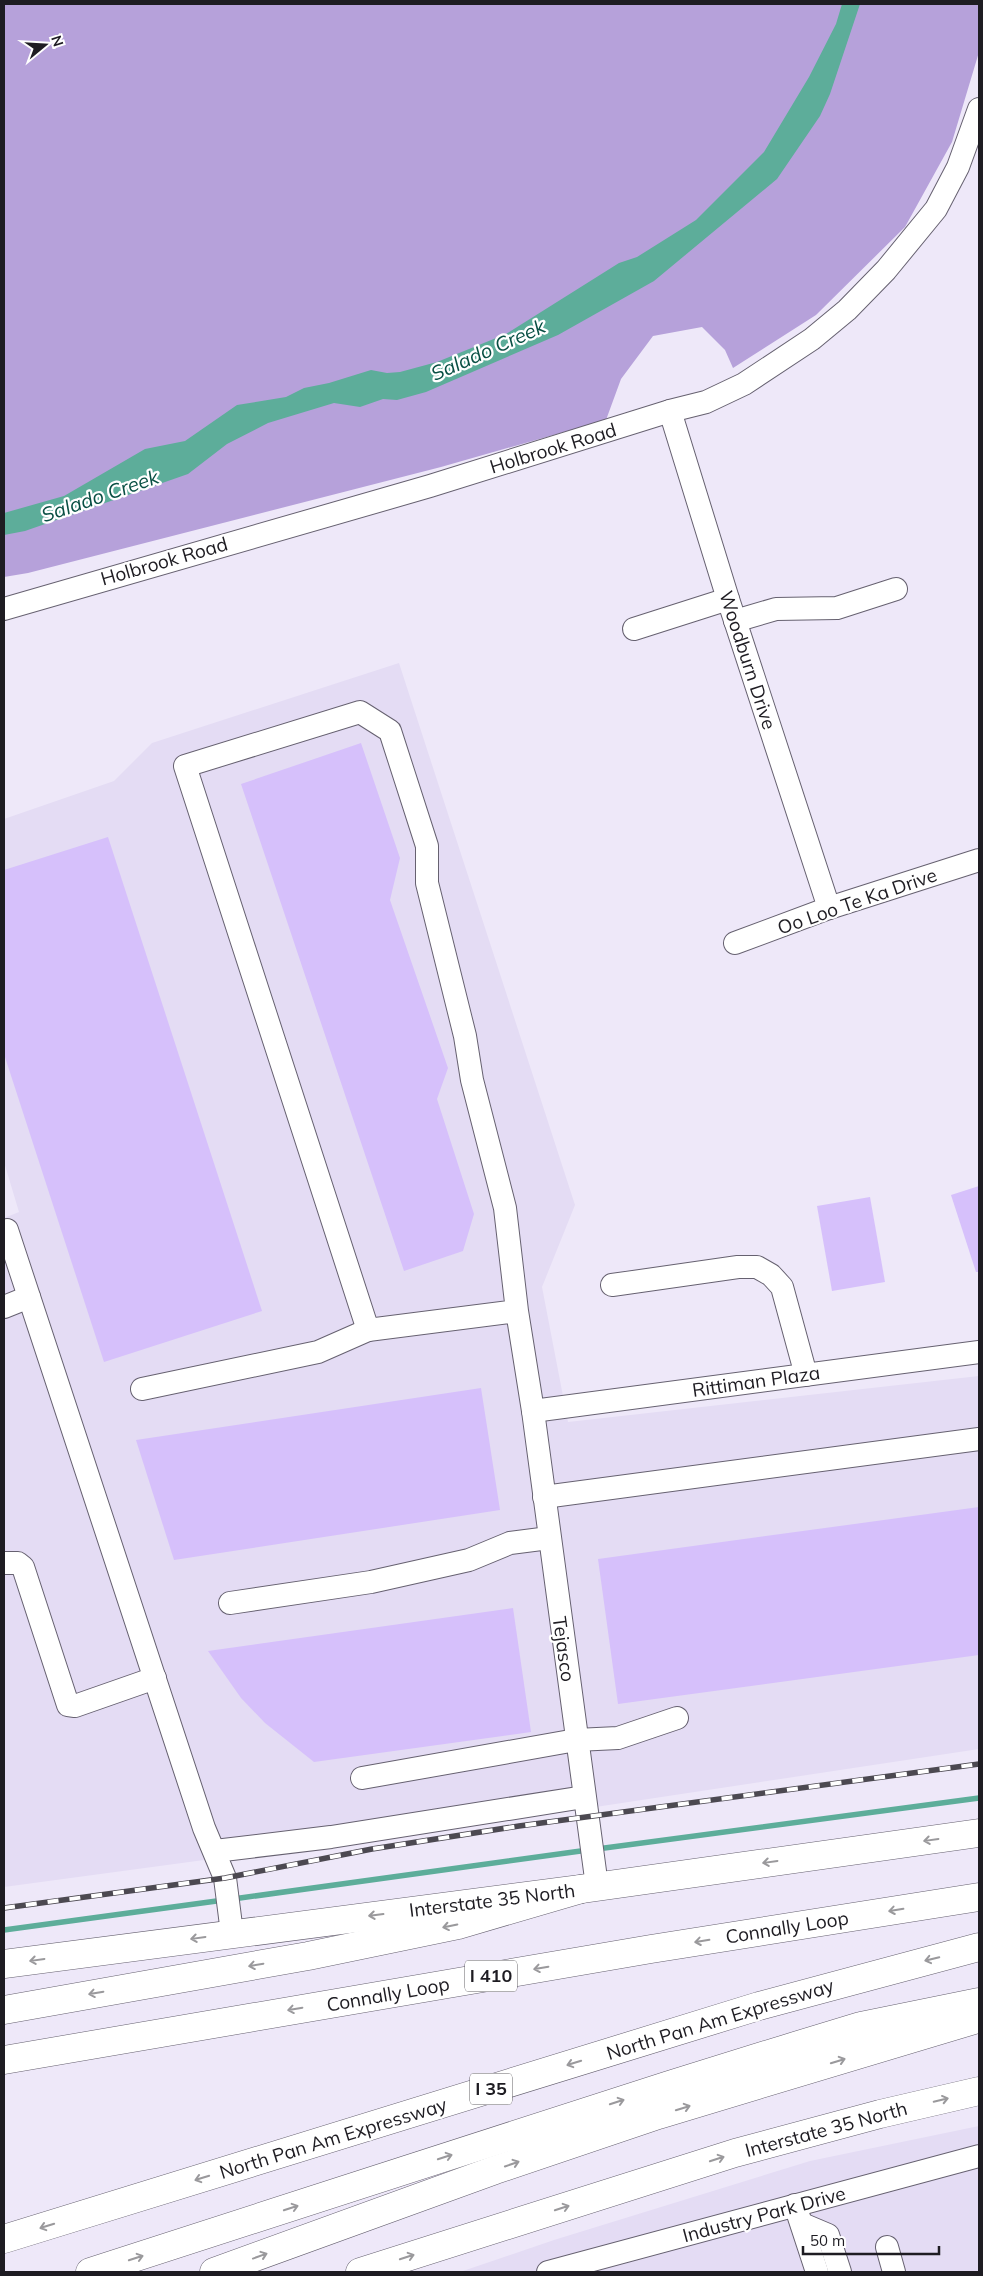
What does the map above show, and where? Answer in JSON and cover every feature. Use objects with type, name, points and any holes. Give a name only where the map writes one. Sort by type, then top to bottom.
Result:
[{"type":"main road","name":"Interstate 35 North","points":[[4,1964],[229,1911],[589,1888],[979,1833]]},
{"type":"main road","points":[[4,2010],[308,1956],[449,1927],[589,1888]]},
{"type":"main road","name":"Connally Loop","points":[[4,2060],[651,1949],[979,1897]]},
{"type":"main road","name":"North Pan Am Expressway","points":[[4,2239],[759,2006],[979,1947]]},
{"type":"main road","points":[[90,2272],[785,2049],[862,2026],[979,2002]]},
{"type":"main road","points":[[214,2272],[495,2170],[640,2121],[979,2018]]},
{"type":"main road","name":"Interstate 35 North","points":[[360,2272],[735,2153],[880,2114],[979,2091]]},
{"type":"street","name":"Holbrook Road","points":[[4,609],[430,486],[670,411],[706,402],[744,384],[812,339],[847,310],[886,270],[936,209],[958,167],[979,109]]},
{"type":"street","name":"Woodburn Drive","points":[[670,411],[735,621],[829,908]]},
{"type":"street","points":[[735,621],[776,609],[837,608],[896,589]]},
{"type":"street","points":[[634,628],[728,599]]},
{"type":"street","name":"Tejasco","points":[[368,1330],[184,766],[360,712],[390,731],[426,846],[427,883],[465,1036],[472,1080],[505,1208],[517,1312],[533,1411],[591,1850],[589,1888]]},
{"type":"street","name":"Oo Loo Te Ka Drive","points":[[735,943],[829,908],[979,860]]},
{"type":"street","points":[[7,1230],[204,1828],[223,1872],[229,1911]]},
{"type":"street","points":[[612,1285],[738,1267],[757,1267],[771,1275],[782,1287],[806,1375]]},
{"type":"street","points":[[4,1307],[29,1297]]},
{"type":"street","points":[[142,1389],[318,1352],[368,1330],[517,1312]]},
{"type":"street","name":"Rittiman Plaza","points":[[533,1411],[979,1352]]},
{"type":"street","points":[[544,1497],[979,1438]]},
{"type":"street","points":[[230,1603],[371,1582],[469,1560],[510,1543],[549,1538]]},
{"type":"street","points":[[4,1564],[18,1563],[23,1567],[68,1705],[75,1706],[155,1678]]},
{"type":"street","points":[[362,1778],[576,1740],[618,1738],[677,1718]]},
{"type":"street","points":[[215,1851],[331,1837],[584,1797]]},
{"type":"street","name":"Industry Park Drive","points":[[548,2272],[798,2214],[979,2156]]},
{"type":"street","points":[[798,2214],[817,2272]]},
{"type":"street","points":[[798,2214],[828,2235],[840,2272]]},
{"type":"street","points":[[887,2247],[894,2272]]},
{"type":"shaded area","points":[[4,4],[979,4],[979,52],[952,142],[905,227],[816,315],[733,368],[725,350],[702,327],[653,336],[621,379],[606,420],[441,467],[28,573],[4,577]]},
{"type":"shaded area","points":[[399,663],[575,1205],[542,1287],[568,1422],[979,1376],[979,1749],[569,1811],[4,1887],[4,1218],[19,1212],[4,1162],[4,819],[114,781],[152,743]]},
{"type":"shaded area","points":[[979,2126],[979,2272],[460,2272],[554,2240],[810,2161]]},
{"type":"water","name":"Salado Creek","points":[[842,4],[860,4],[830,94],[820,116],[777,179],[654,281],[558,335],[426,392],[397,400],[383,399],[360,407],[334,403],[268,423],[227,444],[188,474],[25,531],[4,535],[4,513],[64,496],[145,449],[185,441],[237,405],[286,397],[304,388],[329,383],[371,370],[387,373],[400,372],[437,362],[506,334],[619,263],[637,257],[696,220],[764,152],[809,77],[836,24]]},
{"type":"building","points":[[361,743],[400,858],[390,900],[448,1068],[437,1099],[474,1214],[463,1251],[404,1271],[241,784]]},
{"type":"building","points":[[108,837],[262,1311],[104,1362],[4,1054],[4,870]]},
{"type":"building","points":[[979,1186],[979,1272],[976,1272],[951,1195]]},
{"type":"building","points":[[870,1197],[885,1282],[832,1291],[817,1206]]},
{"type":"building","points":[[481,1388],[500,1510],[174,1560],[136,1440]]},
{"type":"building","points":[[979,1507],[979,1655],[618,1704],[598,1559]]},
{"type":"building","points":[[513,1608],[531,1732],[314,1762],[265,1723],[241,1698],[208,1651]]},
{"type":"waterway","points":[[597,1849],[979,1798]]},
{"type":"waterway","points":[[233,1899],[588,1850]]},
{"type":"waterway","points":[[4,1930],[224,1900]]},
{"type":"railway","points":[[4,1908],[225,1878],[372,1849],[519,1826],[979,1764]]}]
